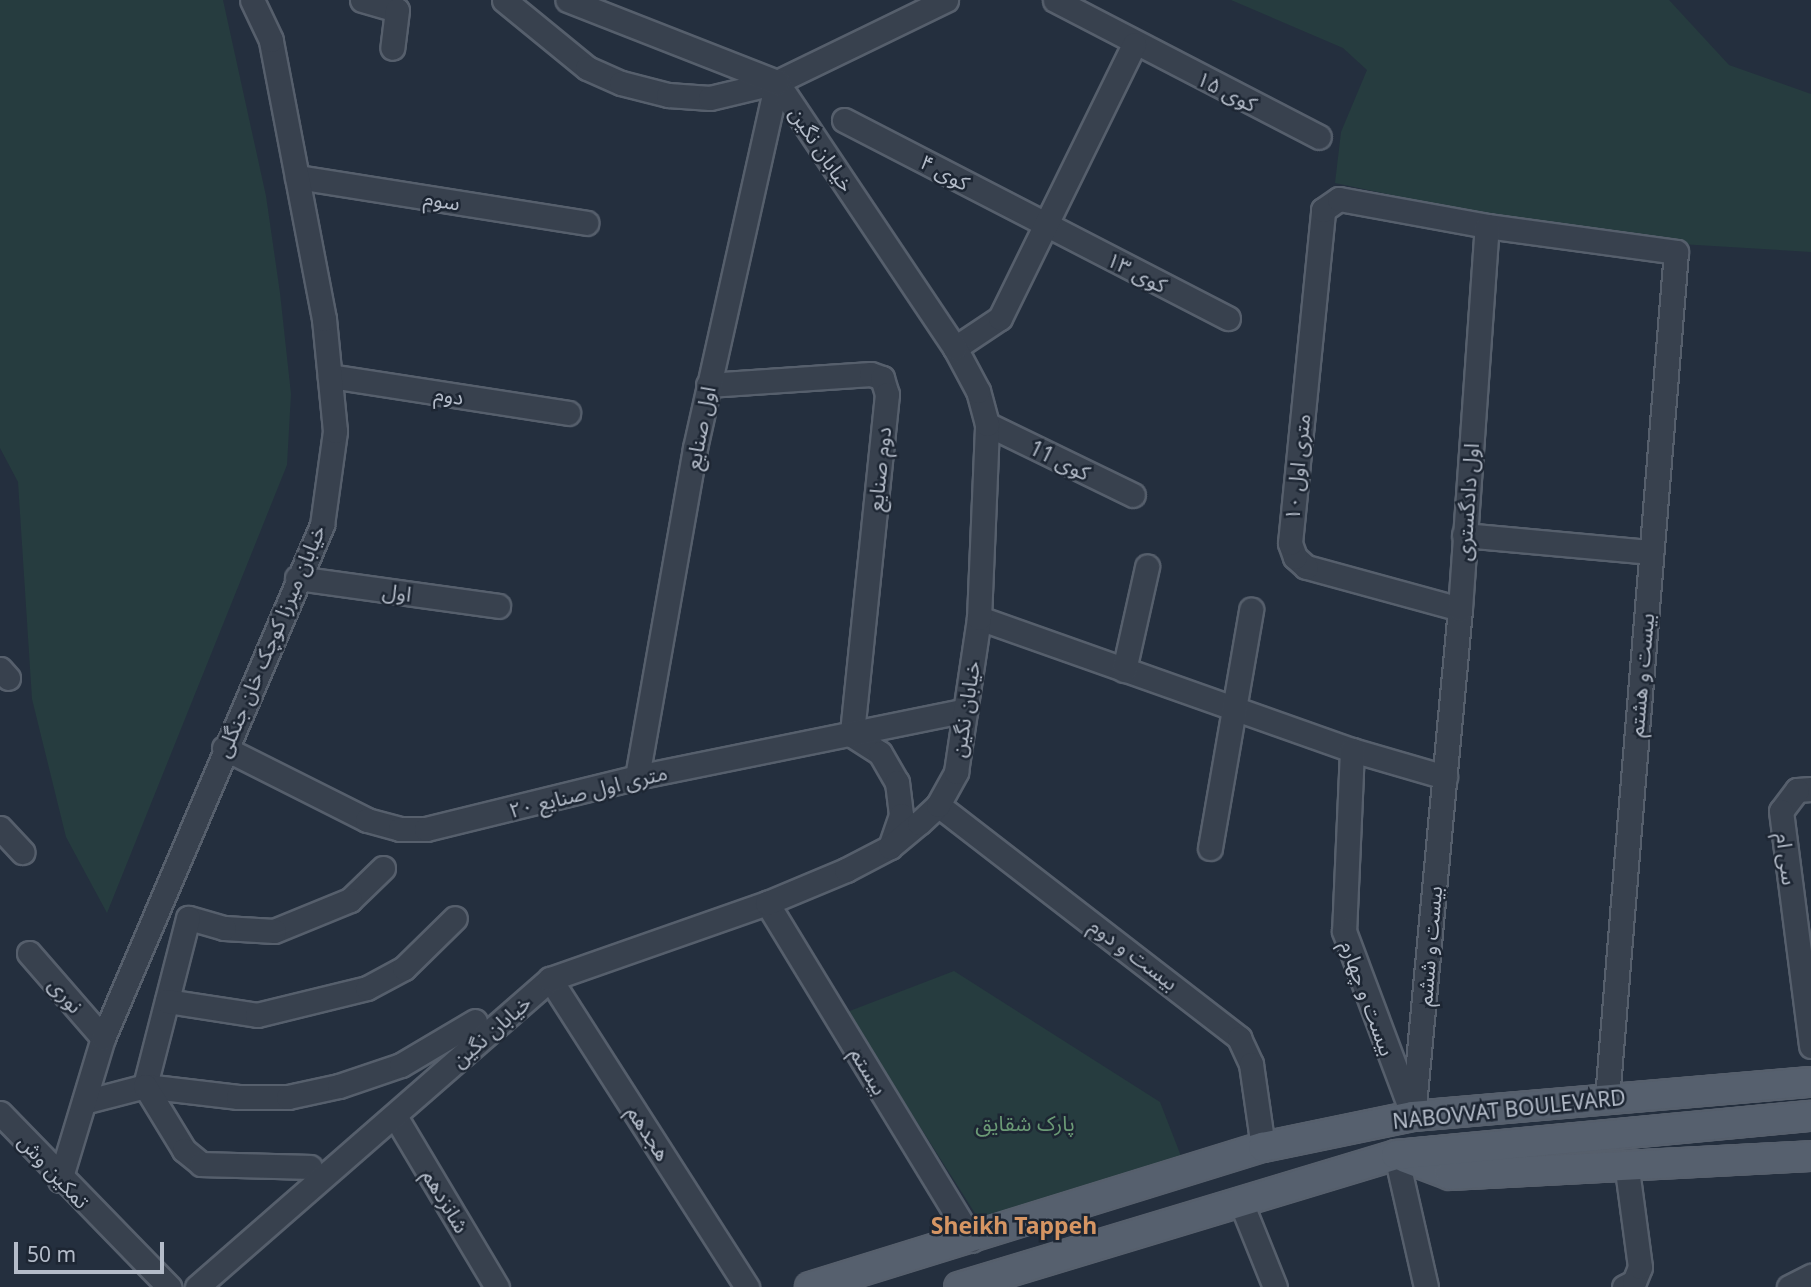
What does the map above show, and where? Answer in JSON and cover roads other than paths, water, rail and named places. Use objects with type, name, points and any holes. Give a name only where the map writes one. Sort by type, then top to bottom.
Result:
[{"type":"main road","name":"NABOVVAT BOULEVARD","points":[[810,1287],[972,1240],[1263,1147],[1413,1116],[1811,1082]]},
{"type":"main road","name":"NABOVVAT BOULEVARD","points":[[959,1287],[988,1283],[1240,1200],[1396,1155],[1811,1116]]},
{"type":"main road","points":[[1396,1155],[1450,1175],[1627,1169],[1811,1156]]},
{"type":"street","name":"خیابان میرزا کوچک خان جنگلی","points":[[60,1180],[103,1038],[296,578],[322,525],[335,431],[330,376],[271,40],[252,0]]},
{"type":"street","points":[[362,0],[397,10],[391,48]]},
{"type":"street","points":[[504,0],[587,68],[621,83],[668,95],[710,98],[777,82],[946,0]]},
{"type":"street","points":[[568,0],[777,82]]},
{"type":"street","name":"کوی ۱۵","points":[[1055,0],[1134,44],[1320,137]]},
{"type":"street","points":[[955,348],[1000,318],[1134,44]]},
{"type":"street","name":"خیابان نگین","points":[[197,1287],[550,979],[767,903],[890,847],[938,805],[956,772],[979,618],[987,424],[978,391],[955,348],[777,82]]},
{"type":"street","name":"اول صنایع","points":[[638,777],[708,385],[777,82]]},
{"type":"street","name":"کوی ۴","points":[[844,120],[1045,225]]},
{"type":"street","name":"سوم","points":[[297,177],[586,223]]},
{"type":"street","name":"۱۰ متری اول","points":[[1460,609],[1306,567],[1295,557],[1290,543],[1323,210],[1328,204],[1339,199],[1487,226]]},
{"type":"street","name":"کوی ۱۳","points":[[1045,225],[1228,318]]},
{"type":"street","name":"بیست و هشتم","points":[[1487,226],[1676,252],[1607,1099]]},
{"type":"street","name":"اول دادگستری","points":[[1445,777],[1460,609],[1487,226]]},
{"type":"street","name":"دوم صنایع","points":[[708,385],[871,374],[882,379],[887,394],[852,735]]},
{"type":"street","name":"دوم","points":[[330,376],[568,413]]},
{"type":"street","name":"کوی 11","points":[[987,424],[1133,495]]},
{"type":"street","points":[[1464,535],[1651,552]]},
{"type":"street","points":[[1124,670],[1147,567]]},
{"type":"street","name":"اول","points":[[296,578],[498,606]]},
{"type":"street","points":[[1210,848],[1251,610]]},
{"type":"street","points":[[979,618],[1352,750],[1445,777]]},
{"type":"street","name":"۲۰ متری اول صنایع","points":[[224,748],[367,820],[400,829],[455,825],[638,777],[965,710]]},
{"type":"street","points":[[852,735],[880,753],[897,782],[901,815],[890,847]]},
{"type":"street","name":"بیست و چهارم","points":[[1352,750],[1343,883],[1344,931],[1413,1116]]},
{"type":"street","name":"بیست و ششم","points":[[1413,1116],[1445,777]]},
{"type":"street","name":"سی ام","points":[[1811,789],[1797,790],[1787,799],[1781,811],[1811,1046]]},
{"type":"street","name":"بیست و دوم","points":[[938,805],[1240,1038],[1251,1064],[1263,1147]]},
{"type":"street","points":[[0,828],[22,852]]},
{"type":"street","points":[[310,1167],[201,1164],[184,1150],[145,1086],[188,918],[224,928],[274,931],[350,900],[383,868]]},
{"type":"street","name":"بیستم","points":[[767,903],[972,1240]]},
{"type":"street","points":[[167,1001],[257,1015],[354,992],[404,968],[455,918]]},
{"type":"street","name":"نوری","points":[[29,953],[103,1038]]},
{"type":"street","name":"هجدهم","points":[[550,979],[747,1287]]},
{"type":"street","points":[[84,1102],[145,1086],[237,1097],[288,1097],[338,1086],[401,1065],[475,1021]]},
{"type":"street","name":"تمکین وش","points":[[0,1113],[60,1180],[169,1287]]},
{"type":"street","name":"شانزدهم","points":[[395,1116],[497,1287]]},
{"type":"street","points":[[1396,1155],[1426,1287]]},
{"type":"street","points":[[1624,1287],[1634,1282],[1640,1267],[1627,1169]]},
{"type":"street","points":[[1240,1200],[1275,1287]]},
{"type":"street","points":[[1789,1287],[1811,1276]]},
{"type":"district","name":"Sheikh Tappeh","points":[[1014,1225]]},
{"type":"park label","name":"پارک شقایق","points":[[1025,1123]]}]
